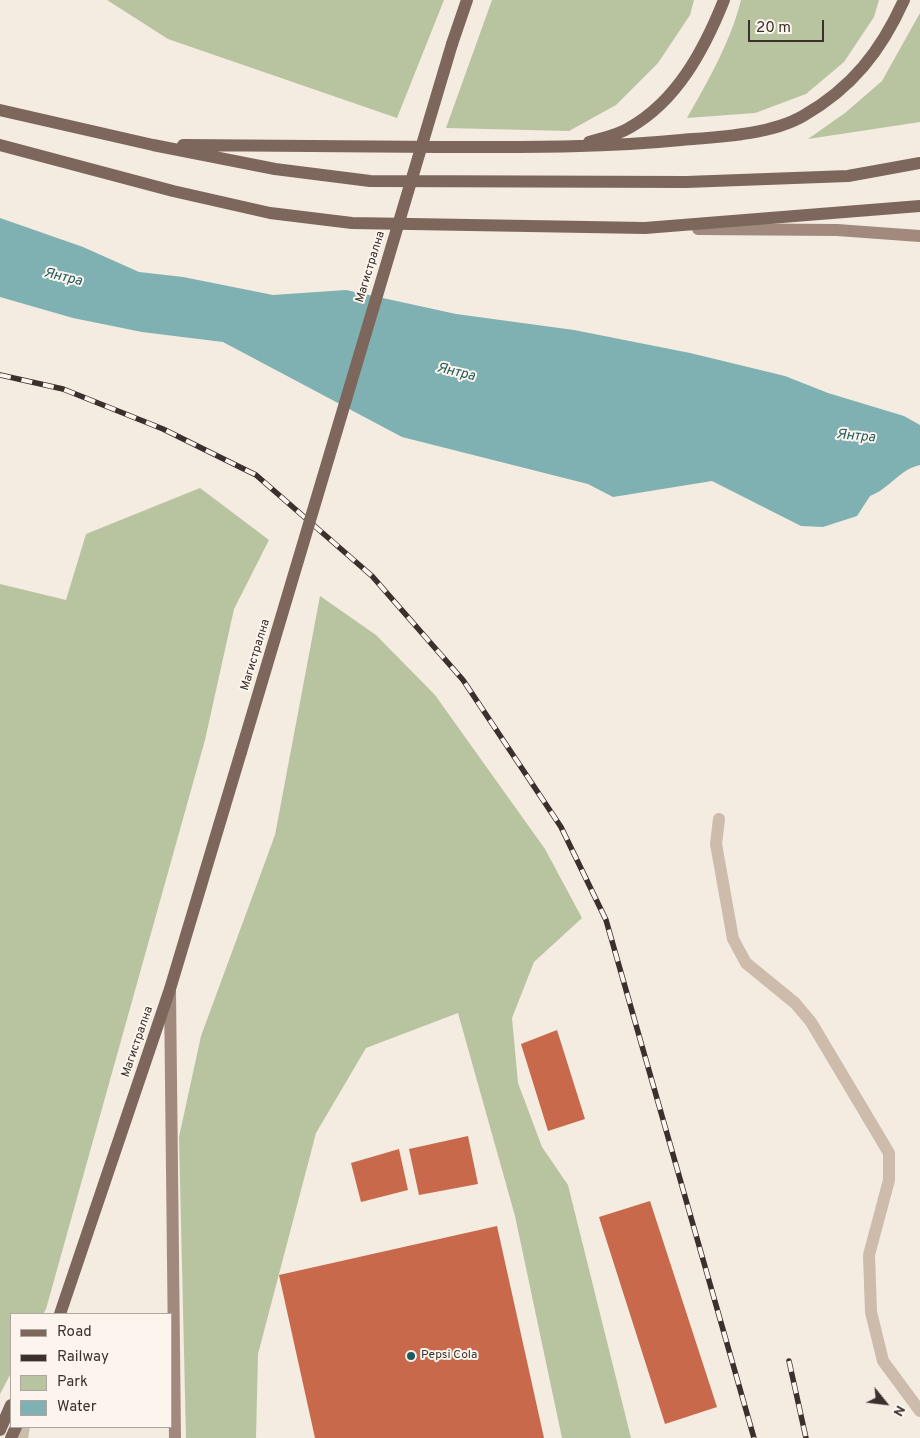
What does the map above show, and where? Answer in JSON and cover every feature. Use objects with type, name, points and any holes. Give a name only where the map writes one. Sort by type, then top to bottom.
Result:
[{"type":"main road","name":"Магистрална","points":[[60,1313],[170,989],[452,44],[467,0]]},
{"type":"main road","points":[[574,148],[629,128],[664,103],[690,69],[712,30],[724,0]]},
{"type":"main road","points":[[153,145],[574,148],[652,143],[755,132],[802,117],[843,88],[869,61],[891,27],[904,0]]},
{"type":"main road","points":[[0,110],[153,145],[276,169],[370,181],[677,182],[848,176],[920,163]]},
{"type":"main road","points":[[0,146],[173,191],[270,213],[352,222],[645,228],[920,206]]},
{"type":"main road","points":[[848,176],[920,156]]},
{"type":"main road","points":[[0,1430],[10,1407]]},
{"type":"street","points":[[645,228],[838,230],[920,236]]},
{"type":"street","points":[[170,989],[175,1438]]},
{"type":"lane","points":[[719,819],[716,844],[733,938],[746,963],[795,1003],[811,1022],[889,1153],[889,1180],[869,1255],[871,1312],[883,1360],[920,1411]]},
{"type":"green space","points":[[107,0],[444,0],[397,118],[168,39]]},
{"type":"green space","points":[[492,0],[694,0],[690,15],[658,63],[616,105],[569,131],[446,128]]},
{"type":"green space","points":[[741,0],[879,0],[874,17],[844,62],[806,94],[755,113],[687,118],[725,46]]},
{"type":"green space","points":[[920,13],[920,122],[808,139],[845,113],[882,81]]},
{"type":"green space","points":[[200,488],[269,540],[234,609],[205,740],[46,1309],[44,1313],[10,1313],[10,1375],[0,1394],[0,584],[66,600],[86,534]]},
{"type":"green space","points":[[320,596],[376,635],[435,695],[545,849],[582,918],[534,962],[512,1018],[518,1083],[542,1147],[568,1185],[631,1438],[562,1438],[515,1216],[458,1013],[366,1048],[316,1133],[258,1354],[256,1438],[186,1438],[179,1137],[201,1036],[275,835]]},
{"type":"water","name":"Янтра","points":[[0,218],[83,247],[139,272],[183,277],[273,295],[346,290],[456,314],[574,330],[690,353],[785,376],[828,393],[904,416],[920,425],[920,465],[906,471],[883,489],[870,496],[857,516],[823,527],[801,526],[712,481],[613,497],[588,484],[402,437],[223,342],[142,332],[73,318],[0,297]]},
{"type":"building","points":[[557,1030],[585,1119],[548,1131],[521,1044]]},
{"type":"building","points":[[468,1136],[478,1184],[419,1195],[409,1149]]},
{"type":"building","points":[[399,1149],[408,1190],[361,1202],[351,1163]]},
{"type":"building","points":[[650,1201],[717,1407],[665,1424],[599,1217]]},
{"type":"building","name":"Pepsi Cola","points":[[497,1226],[544,1438],[315,1438],[279,1275]]},
{"type":"railway","points":[[0,375],[63,389],[163,429],[256,475],[372,576],[463,680],[561,827],[606,920],[754,1438]]},
{"type":"railway","points":[[789,1361],[806,1438]]},
{"type":"place","name":"Pepsi Cola","points":[[411,1356]]}]
